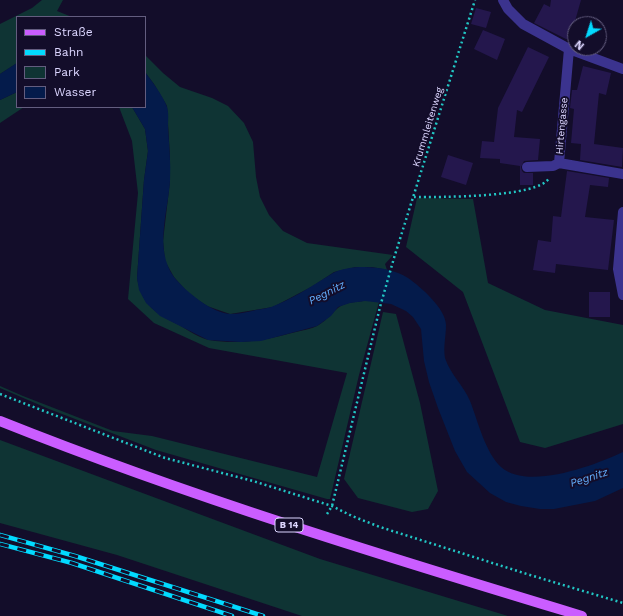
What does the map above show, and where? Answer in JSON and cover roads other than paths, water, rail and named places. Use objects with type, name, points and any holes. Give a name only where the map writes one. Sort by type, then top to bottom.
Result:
[{"type":"main road","name":"B 14","points":[[0,421],[118,466],[256,513],[401,561],[582,616]]},
{"type":"street","points":[[503,0],[508,9],[523,24],[567,48]]},
{"type":"street","name":"Hirtengasse","points":[[568,56],[556,165],[623,174]]},
{"type":"street","points":[[588,56],[623,69]]},
{"type":"street","points":[[527,167],[556,165]]},
{"type":"street","points":[[623,212],[618,269],[623,295]]},
{"type":"water","points":[[16,64],[16,92],[0,100],[0,74]]},
{"type":"water","name":"Pegnitz","points":[[146,73],[168,109],[170,174],[163,242],[165,255],[168,266],[174,277],[192,295],[216,310],[234,314],[274,306],[341,270],[371,267],[400,274],[408,278],[426,293],[442,312],[446,325],[444,350],[447,364],[470,401],[486,445],[495,461],[501,467],[513,474],[528,477],[544,476],[579,469],[623,452],[623,488],[595,501],[554,509],[540,509],[521,506],[506,502],[490,493],[467,472],[455,451],[429,382],[424,361],[421,329],[413,317],[406,311],[391,304],[365,301],[350,303],[338,307],[331,316],[317,326],[261,341],[241,342],[208,340],[160,316],[146,303],[139,290],[137,278],[144,180],[148,151],[145,129],[133,108],[146,108]]},
{"type":"railway","points":[[0,535],[75,556],[263,616]]},
{"type":"railway","points":[[0,544],[72,563],[232,616]]}]
